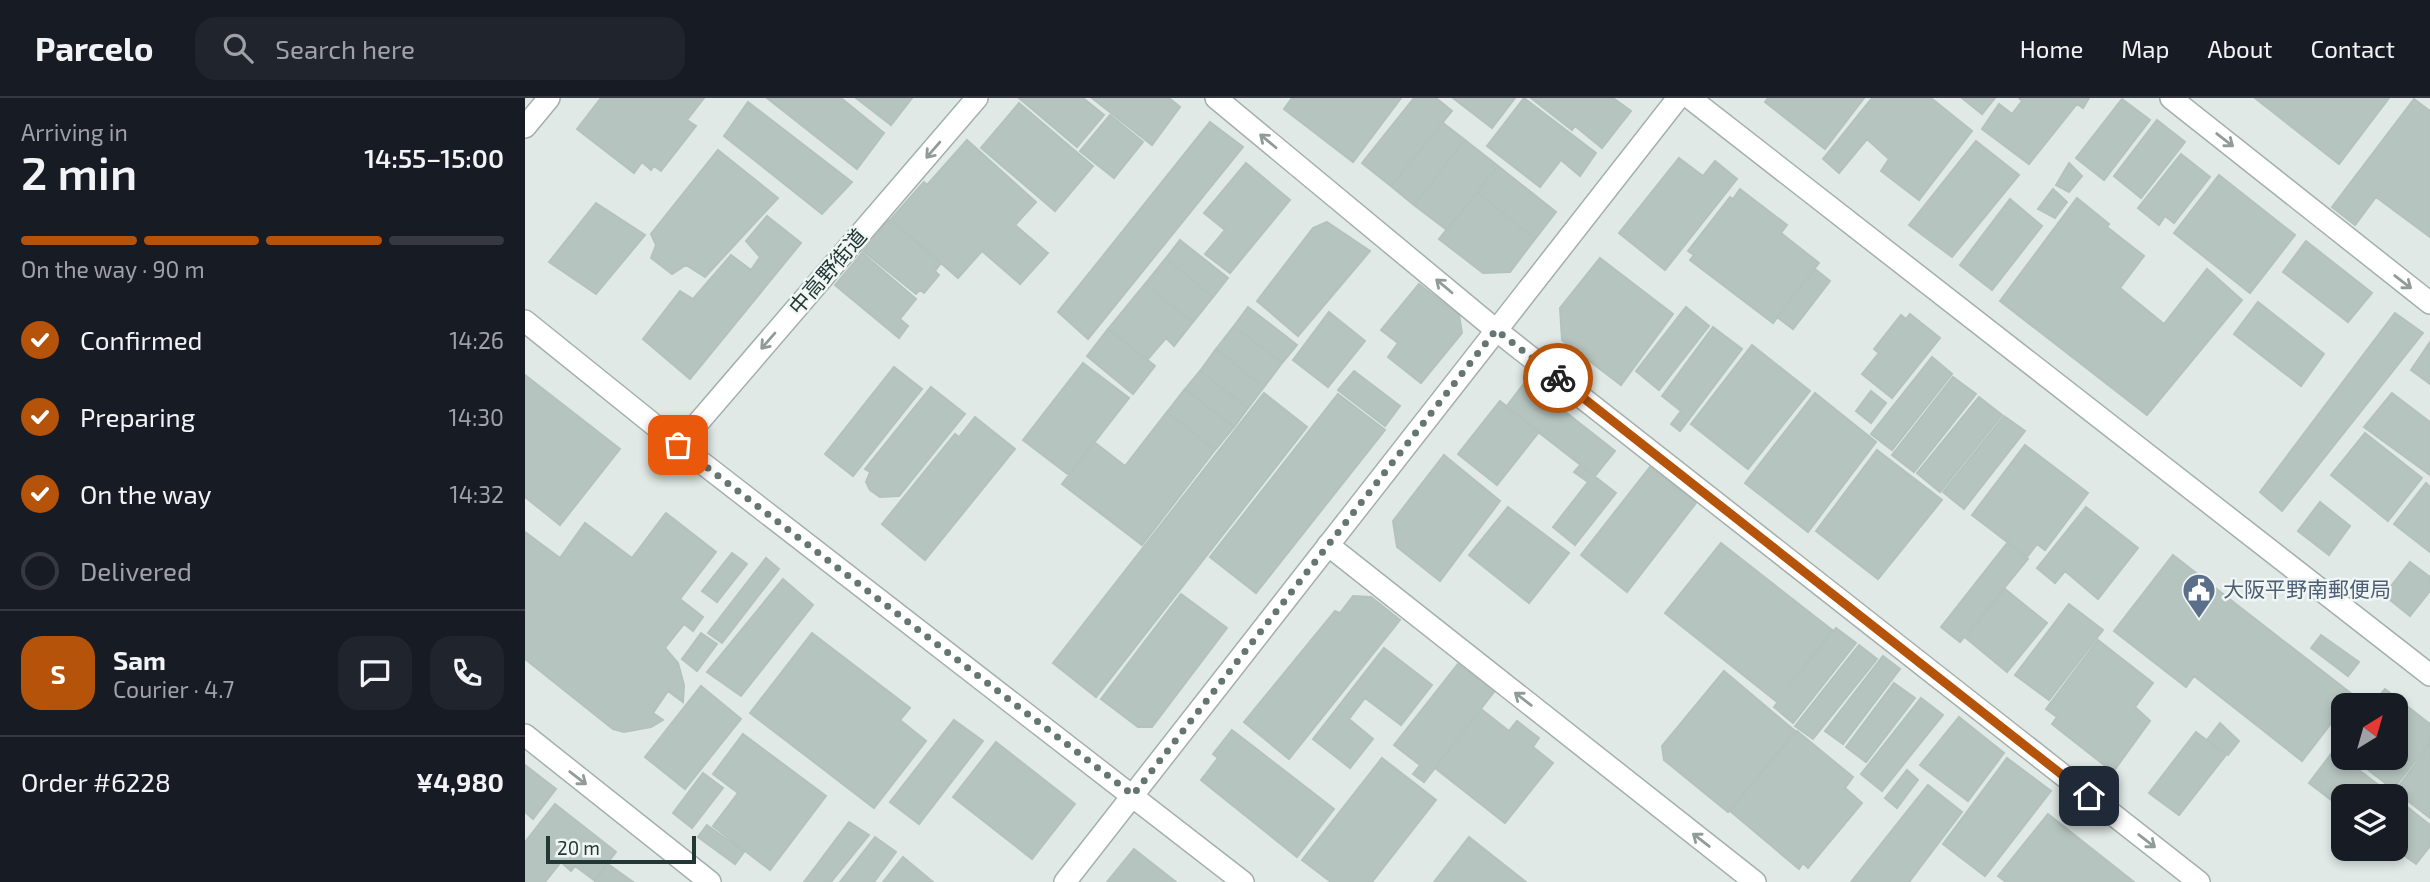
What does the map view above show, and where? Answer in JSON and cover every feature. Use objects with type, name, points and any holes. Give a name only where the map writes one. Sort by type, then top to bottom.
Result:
[{"type":"street","points":[[525,127],[549,98]]},
{"type":"street","name":"中高野街道","points":[[678,445],[977,98]]},
{"type":"street","points":[[1216,98],[1496,330],[2199,882]]},
{"type":"street","points":[[1065,882],[1678,98]]},
{"type":"street","points":[[1691,98],[2430,675]]},
{"type":"street","points":[[2171,98],[2430,303]]},
{"type":"street","points":[[525,321],[678,445],[1243,882]]},
{"type":"street","points":[[1328,545],[1755,882]]},
{"type":"street","points":[[525,735],[710,882]]},
{"type":"building","points":[[601,98],[704,98],[687,120],[696,126],[661,171],[654,166],[651,170],[642,162],[634,173],[577,129]]},
{"type":"building","points":[[767,98],[841,98],[884,133],[857,169]]},
{"type":"building","points":[[856,98],[912,98],[891,125]]},
{"type":"building","points":[[1019,98],[1083,98],[1104,115],[1077,147]]},
{"type":"building","points":[[1092,98],[1169,98],[1180,107],[1152,145]]},
{"type":"building","points":[[1292,98],[1401,98],[1353,162],[1284,109]]},
{"type":"building","points":[[1414,98],[1436,98],[1452,111],[1391,186],[1362,163]]},
{"type":"building","points":[[1453,98],[1515,98],[1492,128]]},
{"type":"building","points":[[1524,98],[1596,153],[1580,176],[1561,160],[1540,187],[1487,146]]},
{"type":"building","points":[[1531,98],[1613,98],[1631,111],[1602,148],[1575,126],[1572,130]]},
{"type":"building","points":[[1768,98],[1864,98],[1825,149],[1765,102]]},
{"type":"building","points":[[1872,98],[1931,98],[1972,131],[1919,200],[1881,171],[1889,159],[1867,139],[1839,173],[1823,159]]},
{"type":"building","points":[[1962,98],[1995,98],[1982,114]]},
{"type":"building","points":[[2019,98],[2089,98],[2083,108],[2077,104],[2029,164],[1982,129],[1999,104],[2012,114],[2022,101]]},
{"type":"building","points":[[2255,98],[2389,98],[2339,164]]},
{"type":"building","points":[[2122,99],[2150,120],[2104,180],[2076,158]]},
{"type":"building","points":[[2414,99],[2430,111],[2430,237],[2376,197],[2355,225],[2332,207]]},
{"type":"building","points":[[748,102],[852,182],[822,214],[724,136]]},
{"type":"building","points":[[1019,103],[1093,166],[1055,211],[981,148]]},
{"type":"building","points":[[1110,115],[1143,142],[1114,178],[1080,151]]},
{"type":"building","points":[[2157,120],[2185,142],[2141,198],[2114,176]]},
{"type":"building","points":[[1210,122],[1243,147],[1088,339],[1058,312]]},
{"type":"building","points":[[1443,123],[1465,140],[1414,205],[1391,186]]},
{"type":"building","points":[[967,140],[1036,202],[1015,225],[1048,253],[1020,284],[982,251],[958,278],[891,219],[924,182],[927,185]]},
{"type":"building","points":[[1465,140],[1498,166],[1447,230],[1414,205]]},
{"type":"building","points":[[1976,141],[2019,175],[1952,257],[1909,225]]},
{"type":"building","points":[[718,150],[778,198],[705,277],[686,265],[672,274],[651,258],[656,245],[651,234]]},
{"type":"building","points":[[2181,154],[2210,177],[2174,223],[2165,216],[2159,225],[2138,208]]},
{"type":"building","points":[[1679,158],[1703,176],[1715,161],[1737,179],[1665,270],[1619,233]]},
{"type":"building","points":[[1246,163],[1290,200],[1230,273],[1205,254],[1225,230],[1204,213]]},
{"type":"building","points":[[2069,163],[2082,176],[2069,192],[2056,185]]},
{"type":"building","points":[[1498,166],[1556,212],[1535,239],[1477,192]]},
{"type":"building","points":[[2219,175],[2295,235],[2250,293],[2174,233]]},
{"type":"building","points":[[1740,189],[1787,225],[1781,233],[1819,263],[1773,323],[1690,260],[1694,255],[1688,251],[1730,197],[1733,199]]},
{"type":"building","points":[[2053,189],[2067,202],[2055,218],[2038,209]]},
{"type":"building","points":[[1477,192],[1535,239],[1510,272],[1483,273],[1439,239]]},
{"type":"building","points":[[2077,198],[2109,224],[2107,227],[2144,256],[2120,288],[2164,324],[2207,269],[2242,300],[2147,415],[2000,301]]},
{"type":"building","points":[[2010,199],[2042,226],[1992,290],[1960,265]]},
{"type":"building","points":[[596,203],[645,235],[596,294],[549,262]]},
{"type":"building","points":[[767,216],[801,243],[690,379],[643,339],[680,291],[693,299],[731,255],[751,270],[760,257],[746,241]]},
{"type":"building","points":[[889,220],[941,263],[935,271],[939,275],[924,293],[920,290],[916,294],[863,251]]},
{"type":"building","points":[[1327,222],[1370,251],[1298,336],[1257,301],[1313,228]]},
{"type":"building","points":[[1180,240],[1228,278],[1213,297],[1166,258]]},
{"type":"building","points":[[2306,241],[2372,293],[2348,322],[2283,272]]},
{"type":"building","points":[[862,253],[916,299],[900,319],[908,326],[899,338],[835,285]]},
{"type":"building","points":[[1166,258],[1213,297],[1193,322],[1145,284]]},
{"type":"building","points":[[1600,258],[1673,314],[1621,385],[1562,340],[1560,308]]},
{"type":"building","points":[[1815,269],[1830,281],[1793,329],[1777,317]]},
{"type":"building","points":[[1145,284],[1193,322],[1174,346],[1166,338],[1147,360],[1108,329]]},
{"type":"building","points":[[1419,284],[1459,315],[1462,333],[1421,383],[1388,357],[1398,343],[1381,330]]},
{"type":"building","points":[[2258,302],[2324,354],[2301,386],[2234,334]]},
{"type":"building","points":[[1248,307],[1297,345],[1282,363],[1234,326]]},
{"type":"building","points":[[1686,307],[1709,326],[1659,390],[1636,371]]},
{"type":"building","points":[[1329,312],[1365,341],[1328,387],[1293,360]]},
{"type":"building","points":[[2395,313],[2423,333],[2282,511],[2260,492]]},
{"type":"building","points":[[1910,314],[1940,338],[1892,398],[1862,374],[1879,353],[1874,349],[1901,315],[1906,319]]},
{"type":"building","points":[[1234,326],[1282,363],[1264,387],[1216,349]]},
{"type":"building","points":[[1713,327],[1742,349],[1680,431],[1671,424],[1681,411],[1662,396]]},
{"type":"building","points":[[1108,329],[1155,366],[1133,394],[1087,356]]},
{"type":"building","points":[[2430,342],[2430,384],[2411,370]]},
{"type":"building","points":[[1752,345],[1810,391],[1748,469],[1691,424]]},
{"type":"building","points":[[1216,349],[1264,387],[1248,408],[1200,371]]},
{"type":"building","points":[[1932,357],[1952,374],[1892,450],[1871,434]]},
{"type":"building","points":[[1083,363],[1129,398],[1069,475],[1023,440]]},
{"type":"building","points":[[894,367],[922,389],[853,476],[825,454]]},
{"type":"building","points":[[1200,371],[1248,408],[1234,427],[1185,389]]},
{"type":"building","points":[[1354,371],[1400,406],[1385,426],[1338,390]]},
{"type":"building","points":[[525,375],[620,449],[560,525],[525,497]]},
{"type":"building","points":[[1953,377],[1976,394],[1914,472],[1892,455]]},
{"type":"building","points":[[1526,381],[1615,451],[1595,476],[1506,407]]},
{"type":"building","points":[[931,387],[965,414],[899,496],[880,497],[870,490],[866,482],[870,472],[865,469]]},
{"type":"building","points":[[1185,389],[1234,427],[1215,450],[1167,412]]},
{"type":"building","points":[[1871,391],[1886,403],[1871,423],[1856,411]]},
{"type":"building","points":[[1264,393],[1307,427],[1096,697],[1053,663]]},
{"type":"building","points":[[1815,393],[1876,442],[1808,532],[1745,483]]},
{"type":"building","points":[[2392,393],[2430,422],[2430,475],[2364,427]]},
{"type":"building","points":[[1338,394],[1385,430],[1256,593],[1210,557]]},
{"type":"building","points":[[1979,397],[2002,415],[1940,492],[1917,473]]},
{"type":"building","points":[[1500,401],[1539,432],[1497,485],[1458,454]]},
{"type":"building","points":[[1167,412],[1215,450],[1142,545],[1062,484],[1094,442],[1125,466]]},
{"type":"building","points":[[2004,416],[2025,431],[1964,509],[1943,492]]},
{"type":"building","points":[[975,417],[1015,449],[925,560],[882,524],[955,434],[959,437]]},
{"type":"building","points":[[2365,433],[2422,478],[2388,521],[2331,475]]},
{"type":"building","points":[[2025,445],[2088,493],[2045,550],[2037,544],[2027,557],[1972,515]]},
{"type":"building","points":[[1877,450],[1942,500],[1878,579],[1816,531]]},
{"type":"building","points":[[1444,455],[1500,501],[1440,581],[1397,547],[1393,521]]},
{"type":"building","points":[[1580,465],[1616,493],[1575,545],[1553,527],[1588,482],[1574,472]]},
{"type":"building","points":[[1650,467],[1696,503],[1627,592],[1581,555]]},
{"type":"building","points":[[2426,483],[2430,487],[2430,552],[2394,524]]},
{"type":"building","points":[[2320,502],[2350,526],[2329,555],[2298,531]]},
{"type":"building","points":[[1508,507],[1569,553],[1529,603],[1469,555]]},
{"type":"building","points":[[2086,507],[2138,548],[2098,599],[2065,571],[2055,583],[2037,568]]},
{"type":"building","points":[[666,513],[716,552],[680,599],[703,617],[693,631],[684,624],[665,648],[678,663],[684,685],[683,702],[668,691],[653,713],[663,720],[651,727],[624,732],[613,729],[525,659],[525,532],[560,558],[585,523],[632,558]]},
{"type":"building","points":[[2008,542],[2028,559],[1960,642],[1941,627]]},
{"type":"building","points":[[1721,543],[1832,630],[1776,701],[1665,613]]},
{"type":"building","points":[[732,553],[747,564],[717,602],[702,591]]},
{"type":"building","points":[[2173,555],[2350,693],[2331,693],[2331,723],[2302,761],[2194,676],[2186,687],[2114,631]]},
{"type":"building","points":[[766,558],[779,569],[722,643],[708,633]]},
{"type":"building","points":[[2410,562],[2430,577],[2430,591],[2410,616],[2384,595]]},
{"type":"building","points":[[783,579],[813,605],[741,696],[707,672]]},
{"type":"building","points":[[2005,589],[2047,623],[2007,672],[1966,638]]},
{"type":"building","points":[[1181,594],[1227,628],[1152,727],[1138,727],[1101,699]]},
{"type":"building","points":[[1353,596],[1371,597],[1400,620],[1289,759],[1244,722],[1335,611],[1340,613]]},
{"type":"building","points":[[2069,604],[2103,630],[2049,700],[2015,675]]},
{"type":"building","points":[[1836,628],[1856,643],[1793,723],[1774,707]]},
{"type":"building","points":[[701,633],[717,644],[697,671],[682,659]]},
{"type":"building","points":[[812,633],[910,708],[900,720],[926,741],[874,808],[750,713]]},
{"type":"building","points":[[2321,635],[2359,662],[2348,676],[2311,648]]},
{"type":"building","points":[[2098,640],[2153,683],[2135,707],[2150,721],[2113,772],[2052,724],[2057,717],[2046,709]]},
{"type":"building","points":[[1859,645],[1877,659],[1813,739],[1795,726]]},
{"type":"building","points":[[1384,648],[1432,685],[1401,725],[1365,698],[1349,719],[1373,739],[1350,768],[1313,739]]},
{"type":"building","points":[[1883,656],[1900,669],[1843,744],[1825,731]]},
{"type":"building","points":[[1458,664],[1494,692],[1424,782],[1413,774],[1420,765],[1394,745]]},
{"type":"building","points":[[1724,671],[1795,731],[1728,812],[1664,760],[1662,746]]},
{"type":"building","points":[[1894,683],[1915,698],[1866,762],[1846,747]]},
{"type":"building","points":[[701,686],[741,719],[685,789],[645,757]]},
{"type":"building","points":[[1921,698],[1943,715],[1882,791],[1861,774]]},
{"type":"building","points":[[2408,707],[2430,724],[2430,742],[2408,770]]},
{"type":"building","points":[[1481,709],[1509,731],[1517,721],[1539,738],[1533,747],[1553,763],[1505,823],[1435,768]]},
{"type":"building","points":[[1959,717],[2004,753],[1968,801],[1920,765]]},
{"type":"building","points":[[954,720],[983,741],[919,824],[890,802]]},
{"type":"building","points":[[2220,723],[2239,741],[2228,755],[2207,740]]},
{"type":"building","points":[[1232,730],[1334,809],[1297,857],[1201,780],[1218,758],[1213,754]]},
{"type":"building","points":[[1797,731],[1853,777],[1845,788],[1862,803],[1808,868],[1803,863],[1799,869],[1730,811]]},
{"type":"building","points":[[2196,732],[2226,755],[2179,815],[2149,793]]},
{"type":"building","points":[[743,734],[826,796],[770,870],[713,826],[738,793],[713,774]]},
{"type":"building","points":[[996,742],[1075,804],[1032,859],[953,797]]},
{"type":"building","points":[[2430,745],[2430,818],[2408,801],[2408,784],[2400,784]]},
{"type":"building","points":[[2331,754],[2331,770],[2359,770],[2377,784],[2331,784],[2331,800],[2309,783]]},
{"type":"building","points":[[1382,758],[1436,800],[1372,882],[1331,882],[1302,860]]},
{"type":"building","points":[[2007,758],[2051,791],[1985,876],[1943,844]]},
{"type":"building","points":[[525,765],[556,789],[533,819],[525,812]]},
{"type":"building","points":[[1907,770],[1918,780],[1897,808],[1885,798]]},
{"type":"building","points":[[2368,770],[2408,770],[2397,784],[2387,784]]},
{"type":"building","points":[[703,773],[723,788],[692,828],[673,813]]},
{"type":"building","points":[[1928,785],[1962,812],[1909,882],[1851,882]]},
{"type":"building","points":[[555,804],[616,852],[594,880],[575,866],[571,871],[561,862],[545,882],[525,882],[525,842]]},
{"type":"building","points":[[2408,808],[2430,825],[2430,846],[2416,864],[2408,858]]},
{"type":"building","points":[[2048,814],[2134,882],[2006,882],[1998,876]]},
{"type":"building","points":[[849,822],[869,835],[831,882],[804,882]]},
{"type":"building","points":[[707,825],[744,852],[735,864],[698,837]]},
{"type":"building","points":[[875,837],[896,852],[874,882],[840,882]]},
{"type":"building","points":[[1469,837],[1526,882],[1434,882]]},
{"type":"building","points":[[1134,849],[1176,882],[1107,882]]},
{"type":"building","points":[[903,857],[933,882],[883,882]]},
{"type":"building","points":[[608,864],[633,882],[595,882]]},
{"type":"way so far","points":[[678,445],[1133,795],[1496,330],[1558,378]]},
{"type":"place","name":"大阪平野南郵便局","points":[[2199,620]]},
{"type":"route","points":[[1558,378],[2089,796]]}]
